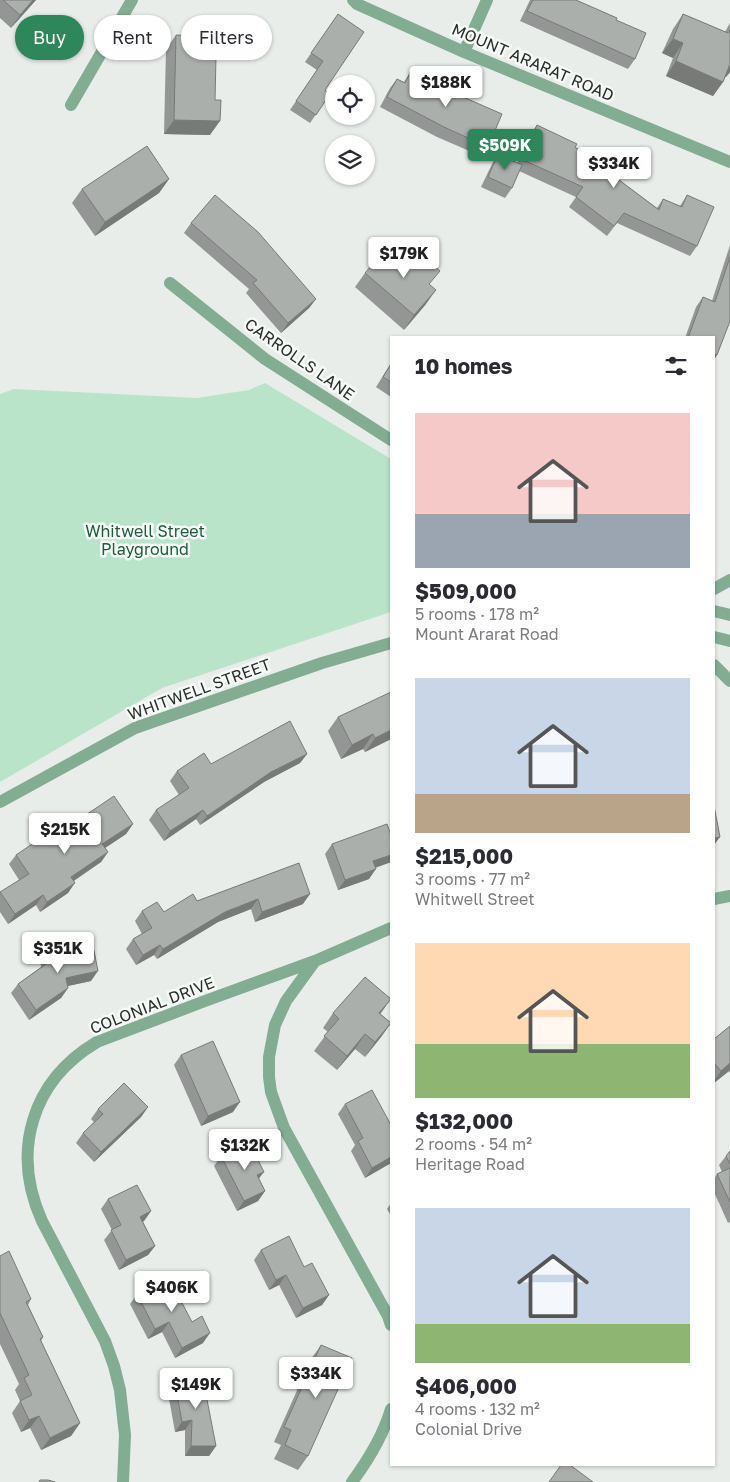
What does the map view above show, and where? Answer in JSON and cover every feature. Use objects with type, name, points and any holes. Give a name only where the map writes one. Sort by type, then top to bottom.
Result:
[{"type":"street","points":[[71,105],[132,0]]},
{"type":"street","name":"MOUNT ARARAT ROAD","points":[[352,0],[357,4],[464,52],[730,162]]},
{"type":"street","points":[[464,52],[487,0]]},
{"type":"street","name":"CARROLLS LANE","points":[[170,283],[265,359],[390,439]]},
{"type":"street","points":[[715,589],[730,580]]},
{"type":"street","points":[[715,611],[730,615]]},
{"type":"street","points":[[715,636],[730,640]]},
{"type":"street","name":"WHITWELL STREET","points":[[0,802],[135,728],[322,662],[390,643]]},
{"type":"street","points":[[715,666],[730,680]]},
{"type":"street","points":[[715,899],[730,896]]},
{"type":"street","name":"COLONIAL DRIVE","points":[[123,1482],[126,1435],[120,1390],[114,1366],[105,1341],[42,1221],[31,1192],[28,1153],[29,1134],[34,1115],[43,1094],[68,1063],[82,1051],[97,1042],[316,960],[390,928]]},
{"type":"street","points":[[316,960],[286,1001],[275,1025],[269,1057],[270,1092],[284,1128],[390,1322]]},
{"type":"street","points":[[352,1482],[380,1438],[390,1412]]},
{"type":"green space","name":"Whitwell Street Playground","points":[[265,383],[390,458],[390,612],[162,688],[0,782],[0,394],[14,389],[197,398],[249,390]]},
{"type":"building","points":[[3,0],[33,0],[20,15]]},
{"type":"building","points":[[533,0],[576,0],[646,33],[635,59],[527,11]]},
{"type":"building","points":[[338,14],[364,32],[335,75],[325,75],[325,102],[316,115],[296,101],[323,61],[311,53]]},
{"type":"building","points":[[683,14],[728,33],[730,30],[730,64],[723,82],[676,61],[683,43],[673,39]]},
{"type":"building","points":[[176,35],[181,35],[181,60],[216,60],[215,100],[221,100],[220,121],[174,120]]},
{"type":"building","points":[[411,71],[438,84],[438,86],[502,114],[488,147],[444,127],[387,97],[397,79],[405,83]]},
{"type":"building","points":[[537,125],[577,144],[575,147],[659,210],[663,199],[682,207],[687,195],[714,207],[697,246],[624,213],[614,226],[576,197],[583,187],[521,159]]},
{"type":"building","points":[[147,146],[169,179],[105,222],[82,189]]},
{"type":"building","points":[[498,154],[522,165],[512,188],[488,177]]},
{"type":"building","points":[[215,195],[258,232],[316,299],[288,323],[253,283],[257,280],[191,223]]},
{"type":"building","points":[[388,246],[411,266],[421,255],[440,271],[429,284],[436,290],[414,315],[365,273]]},
{"type":"building","points":[[730,257],[730,321],[717,355],[715,354],[715,336],[689,336],[703,297],[715,302]]},
{"type":"building","points":[[390,366],[390,381],[383,377]]},
{"type":"building","points":[[390,692],[390,730],[375,738],[373,734],[352,745],[338,717]]},
{"type":"building","points":[[290,721],[307,754],[271,772],[207,816],[203,810],[170,831],[156,810],[189,788],[177,771],[204,753],[211,764]]},
{"type":"building","points":[[114,796],[133,824],[102,844],[108,852],[71,877],[75,883],[47,902],[43,895],[15,914],[0,892],[29,874],[16,855],[44,836],[47,841]]},
{"type":"building","points":[[715,811],[720,837],[715,838]]},
{"type":"building","points":[[387,824],[390,832],[390,855],[373,861],[376,869],[345,880],[332,844]]},
{"type":"building","points":[[299,863],[310,894],[262,912],[258,899],[225,912],[163,949],[160,945],[143,955],[133,939],[152,928],[142,911],[157,902],[164,912],[193,894],[197,901]]},
{"type":"building","points":[[67,945],[69,951],[93,946],[98,971],[66,978],[68,988],[36,1010],[18,984],[49,962],[47,949]]},
{"type":"building","points":[[365,977],[390,998],[379,1013],[390,1024],[375,1042],[365,1034],[347,1056],[324,1036],[339,1019],[333,1013]]},
{"type":"building","points":[[730,1026],[730,1063],[721,1071],[715,1064],[715,1038]]},
{"type":"building","points":[[213,1041],[240,1102],[208,1116],[181,1055]]},
{"type":"building","points":[[124,1083],[148,1107],[101,1152],[83,1133],[103,1114],[98,1109]]},
{"type":"building","points":[[372,1090],[390,1123],[390,1158],[372,1168],[358,1141],[363,1138],[345,1104]]},
{"type":"building","points":[[249,1142],[264,1172],[257,1175],[265,1191],[244,1201],[221,1156]]},
{"type":"building","points":[[730,1151],[730,1164],[726,1156]]},
{"type":"building","points":[[730,1168],[730,1202],[717,1174]]},
{"type":"building","points":[[137,1185],[151,1211],[140,1217],[155,1246],[126,1260],[111,1230],[121,1225],[108,1199]]},
{"type":"building","points":[[289,1236],[304,1267],[312,1263],[329,1295],[303,1308],[286,1275],[276,1280],[261,1250]]},
{"type":"building","points":[[9,1251],[31,1299],[26,1302],[43,1337],[40,1339],[80,1423],[50,1438],[39,1416],[29,1420],[20,1401],[32,1395],[24,1378],[29,1375],[0,1313],[0,1256]]},
{"type":"building","points":[[169,1278],[192,1322],[202,1316],[210,1333],[182,1348],[169,1322],[155,1329],[137,1294]]},
{"type":"building","points":[[321,1345],[352,1358],[308,1456],[285,1445],[291,1430],[284,1427]]},
{"type":"building","points":[[201,1369],[216,1446],[191,1446],[192,1420],[182,1422],[175,1383],[192,1380],[192,1370]]},
{"type":"building","points":[[560,1466],[571,1466],[593,1482],[549,1482]]},
{"type":"building","points":[[40,1480],[48,1480],[55,1482],[39,1482]]}]
